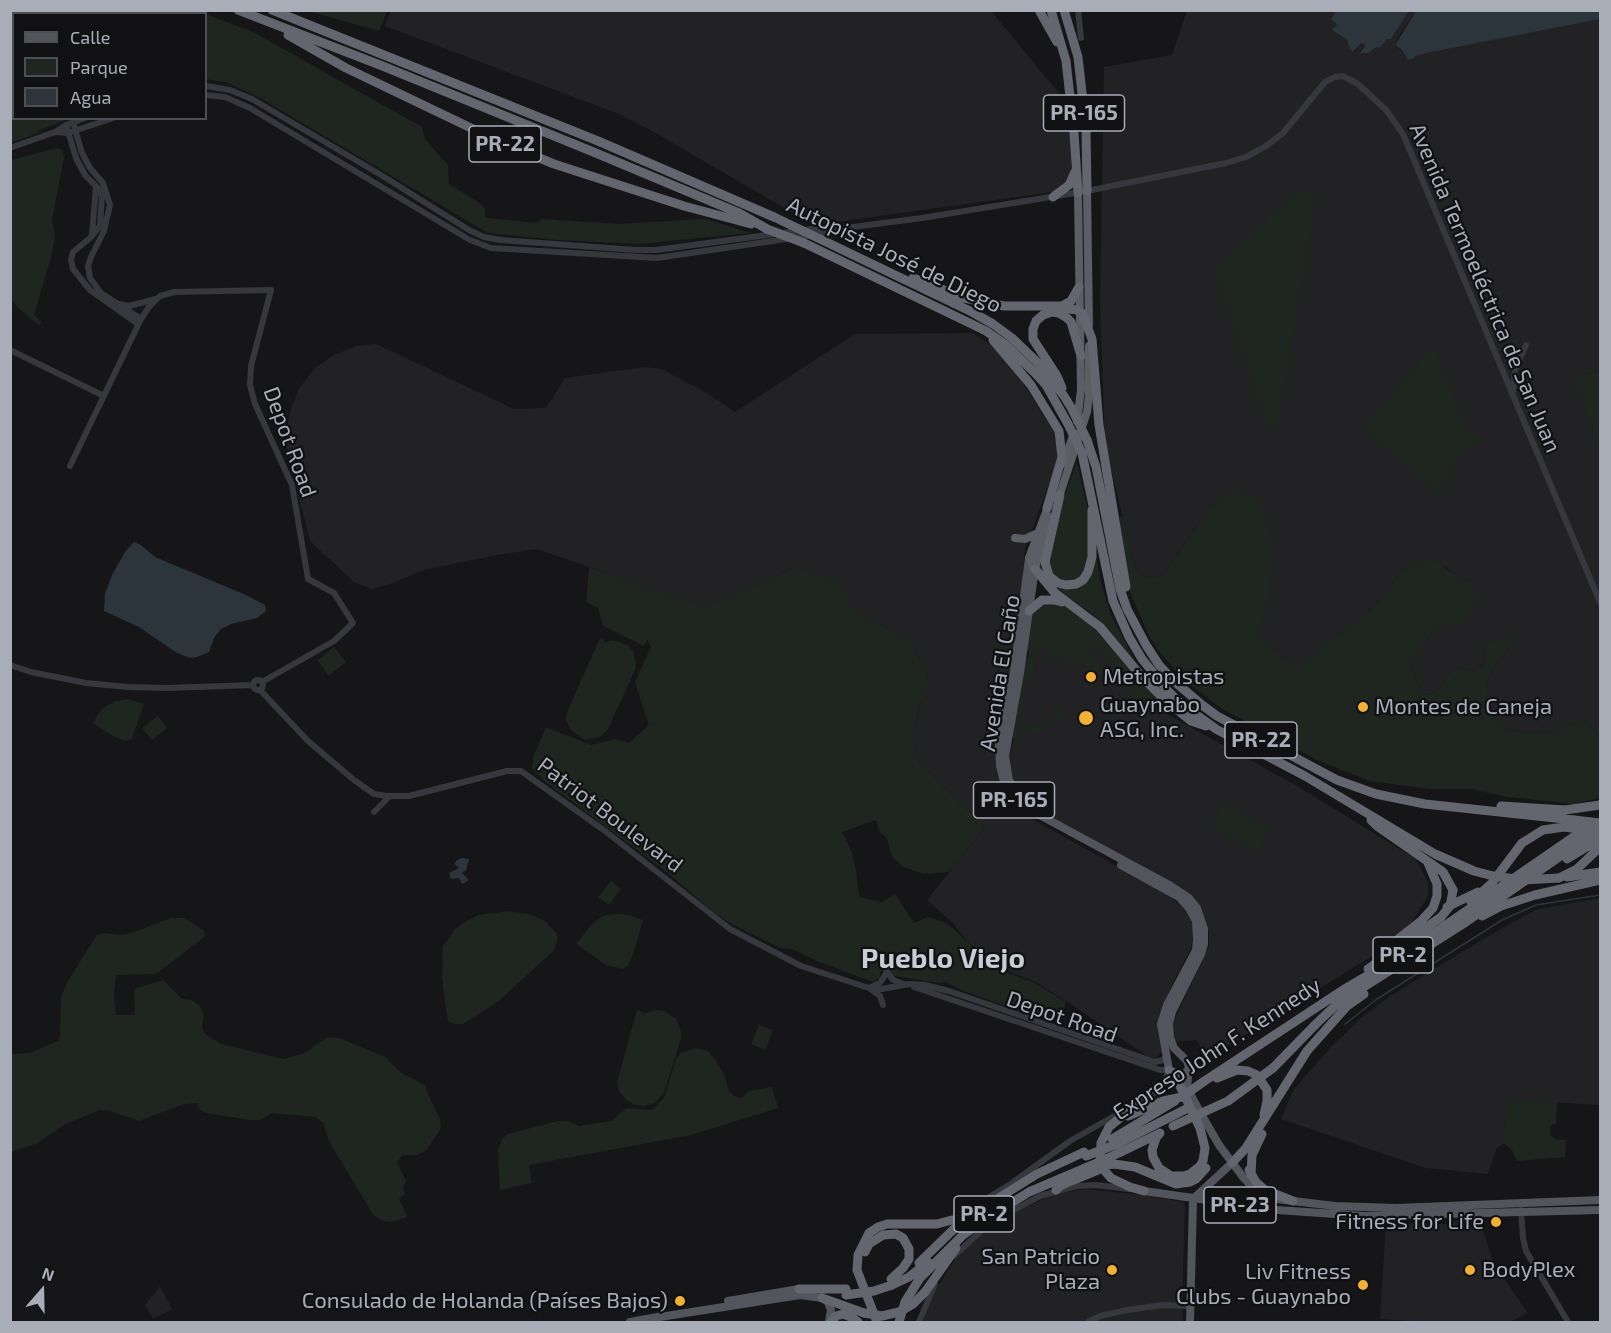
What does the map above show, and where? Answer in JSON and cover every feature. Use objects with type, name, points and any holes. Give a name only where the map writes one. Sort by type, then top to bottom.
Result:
[{"type":"highway","name":"Autopista José de Diego","points":[[238,10],[591,151],[739,213],[767,229]]},
{"type":"highway","name":"Autopista José de Diego","points":[[272,10],[598,141],[774,217],[972,312],[1012,338],[1038,363],[1064,396],[1087,440],[1096,467],[1120,589],[1146,645],[1159,665],[1189,695],[1217,716],[1338,780],[1376,794],[1425,804],[1600,821]]},
{"type":"highway","points":[[1039,10],[1066,61]]},
{"type":"highway","name":"Avenida El Caño","points":[[1035,570],[1040,548],[1087,412],[1089,396],[1089,331],[1082,192],[1077,168],[1066,61],[1051,10]]},
{"type":"highway","name":"Avenida El Caño","points":[[1029,558],[1068,451],[1079,412],[1082,390],[1079,287],[1086,128],[1076,37],[1064,10]]},
{"type":"highway","points":[[1068,10],[1076,37]]},
{"type":"highway","name":"Autopista José de Diego","points":[[260,19],[346,68],[496,140],[554,164],[684,206],[767,229],[804,243],[986,331],[1006,345],[1046,385],[1068,424],[1082,453],[1113,601],[1142,659],[1181,704],[1216,729],[1305,776],[1446,859],[1474,872],[1523,880],[1600,872]]},
{"type":"highway","points":[[1053,197],[1069,185],[1077,168]]},
{"type":"highway","points":[[889,272],[926,282],[964,298],[988,304],[1055,307],[1080,311],[1084,315],[1092,339],[1099,425],[1125,582],[1134,622]]},
{"type":"highway","points":[[1055,307],[1071,301],[1079,287]]},
{"type":"highway","points":[[1064,396],[1058,376],[1033,339],[1033,329],[1038,318],[1052,312],[1067,318],[1071,322],[1081,356]]},
{"type":"highway","points":[[986,331],[1021,372],[1059,430],[1062,458],[1047,508]]},
{"type":"highway","points":[[1060,495],[1045,566],[1051,578],[1066,585],[1076,584],[1083,580],[1091,566],[1092,498]]},
{"type":"highway","points":[[1016,538],[1025,539],[1038,533]]},
{"type":"highway","points":[[1029,558],[1047,587],[1100,627],[1152,687],[1178,711],[1191,721],[1216,729]]},
{"type":"highway","points":[[1029,610],[1046,600],[1057,600],[1073,606]]},
{"type":"highway","points":[[1425,804],[1457,802],[1565,810],[1600,805]]},
{"type":"highway","points":[[1343,990],[1354,979],[1441,917],[1450,906],[1453,890],[1443,872],[1377,826],[1361,809]]},
{"type":"highway","name":"Expreso John F. Kennedy","points":[[799,1292],[846,1292],[892,1282],[916,1271],[967,1226],[990,1210],[1034,1184],[1087,1160],[1114,1143],[1203,1082],[1226,1071],[1343,990],[1419,944],[1600,821]]},
{"type":"highway","points":[[1343,990],[1465,907],[1486,890],[1522,843],[1543,830],[1564,827],[1600,830]]},
{"type":"highway","name":"Expreso John F. Kennedy","points":[[1114,1143],[1160,1133],[1228,1101],[1273,1068],[1331,1009],[1463,924],[1600,830]]},
{"type":"highway","points":[[1545,867],[1557,864],[1600,838]]},
{"type":"highway","points":[[1559,878],[1577,869],[1600,847]]},
{"type":"highway","points":[[1425,858],[1437,884],[1437,896],[1433,908],[1421,921],[1383,951],[1448,906],[1486,890]]},
{"type":"highway","points":[[1463,924],[1501,906],[1535,895],[1600,880]]},
{"type":"highway","points":[[1232,1163],[1246,1148],[1317,1039],[1357,998],[1393,969]]},
{"type":"highway","points":[[1251,1174],[1252,1155],[1256,1144],[1287,1091],[1297,1067]]},
{"type":"highway","points":[[1160,1133],[1152,1150],[1160,1168],[1170,1176],[1177,1177],[1196,1171],[1203,1161],[1205,1148],[1190,1107],[1180,1086],[1168,1070]]},
{"type":"highway","points":[[1226,1071],[1248,1071],[1257,1075],[1265,1086],[1268,1096],[1266,1109],[1256,1133]]},
{"type":"highway","points":[[1114,1143],[1112,1123],[1137,1104]]},
{"type":"highway","points":[[899,1323],[905,1302],[920,1278],[963,1235],[1029,1192],[1114,1143],[1190,1107]]},
{"type":"highway","points":[[1087,1160],[1112,1166],[1128,1165],[1176,1184],[1190,1182],[1207,1166],[1211,1153],[1202,1117]]},
{"type":"highway","points":[[1114,1143],[1100,1155],[1104,1170],[1115,1181],[1144,1191]]},
{"type":"highway","points":[[1246,1148],[1245,1160],[1251,1174],[1265,1190],[1293,1201]]},
{"type":"highway","points":[[1056,1190],[1071,1181],[1087,1160]]},
{"type":"highway","name":"Expreso John F. Kennedy","points":[[892,1282],[919,1263],[968,1218],[1037,1174],[1087,1160]]},
{"type":"highway","points":[[867,1237],[884,1229],[934,1229],[950,1226],[968,1218]]},
{"type":"highway","points":[[830,1323],[836,1316],[843,1314],[862,1319],[899,1312],[913,1304],[925,1292],[958,1246],[978,1228],[997,1219]]},
{"type":"highway","points":[[883,1323],[857,1270],[857,1259],[861,1246],[871,1231],[882,1225],[937,1224],[952,1220]]},
{"type":"highway","points":[[877,1323],[865,1283],[863,1267],[866,1249],[877,1237],[892,1233],[903,1238],[910,1252],[906,1265],[892,1282]]},
{"type":"highway","points":[[822,1299],[846,1306],[862,1319]]},
{"type":"main road","name":"Avenida El Caño","points":[[1029,558],[1014,671],[999,745],[1002,775],[1011,794],[1025,810],[1179,897],[1193,915],[1197,931],[1196,951],[1167,1005],[1162,1020],[1168,1070]]},
{"type":"main road","name":"Avenida El Caño","points":[[1035,570],[1005,756],[1009,780],[1018,795],[1034,812],[1172,886],[1189,898],[1197,908],[1203,922],[1204,944],[1172,1012],[1169,1024],[1174,1048],[1187,1061],[1188,1070]]},
{"type":"main road","points":[[1168,1070],[1178,1074],[1188,1070]]},
{"type":"main road","name":"PR-23","points":[[1188,1070],[1187,1088],[1202,1117],[1232,1163],[1261,1194],[1268,1198],[1381,1208],[1600,1200]]},
{"type":"main road","points":[[1190,1323],[1193,1198],[1232,1163]]},
{"type":"main road","points":[[1144,1191],[1193,1198]]},
{"type":"main road","name":"PR-23","points":[[1193,1198],[1299,1212],[1364,1216],[1600,1210]]},
{"type":"main road","points":[[799,1292],[828,1302],[831,1310],[830,1323]]},
{"type":"main road","name":"PR-2","points":[[630,1323],[753,1296],[799,1292]]},
{"type":"street","points":[[1076,37],[1079,33],[1078,10]]},
{"type":"street","name":"Avenida Termoeléctrica de San Juan","points":[[1082,192],[1203,169],[1246,157],[1283,133],[1325,82],[1343,76],[1356,83],[1386,110],[1402,134],[1600,602]]},
{"type":"street","points":[[207,86],[230,90],[252,99],[381,175],[469,231],[493,239],[656,250],[819,228],[830,230]]},
{"type":"street","points":[[207,95],[225,97],[250,108],[470,240],[491,248],[649,259],[1082,192]]},
{"type":"street","points":[[10,148],[80,120]]},
{"type":"street","points":[[54,132],[72,132],[108,120]]},
{"type":"street","points":[[69,124],[90,168],[103,183],[110,205],[104,231],[91,257],[88,273],[92,283],[140,321]]},
{"type":"street","points":[[72,132],[76,158],[85,174],[101,192],[100,226],[73,252],[70,260],[73,269],[96,295],[140,321]]},
{"type":"street","name":"Depot Road","points":[[157,299],[174,292],[271,290],[251,366],[250,385],[255,404],[292,485],[308,579],[334,593],[353,623],[334,641],[262,682]]},
{"type":"street","points":[[116,304],[129,306],[157,299]]},
{"type":"street","points":[[70,466],[140,321],[157,299]]},
{"type":"street","points":[[1514,398],[1515,370],[1526,345]]},
{"type":"street","points":[[10,350],[104,396]]},
{"type":"street","points":[[10,665],[31,672],[86,683],[128,687],[253,685]]},
{"type":"street","points":[[256,680],[262,682],[263,686],[260,690],[255,689],[253,685],[256,680]]},
{"type":"street","name":"Patriot Boulevard","points":[[260,690],[308,741],[374,794],[402,796],[507,771],[521,771],[605,831],[730,929],[801,966],[869,988],[885,988]]},
{"type":"street","points":[[374,812],[390,796]]},
{"type":"street","points":[[883,1005],[879,996],[869,988],[880,983],[886,972],[893,980],[909,984]]},
{"type":"street","name":"Depot Road","points":[[885,988],[909,984],[925,985],[950,991],[1155,1062],[1163,1060],[1167,1054]]},
{"type":"street","name":"Depot Road","points":[[909,984],[1160,1070],[1168,1070]]},
{"type":"street","points":[[952,1220],[1012,1183],[1050,1154],[1161,1089],[1168,1070]]},
{"type":"street","points":[[919,1323],[932,1291],[949,1263],[968,1242],[997,1219],[1024,1203],[1056,1190],[1076,1186],[1096,1185],[1144,1191]]},
{"type":"street","points":[[1520,1203],[1526,1251],[1568,1323]]},
{"type":"street","points":[[1088,1323],[1119,1311],[1163,1305],[1189,1305]]},
{"type":"shaded area","points":[[391,10],[991,11],[1067,103],[1071,176],[1068,183],[1053,192],[814,225],[619,114],[385,26]]},
{"type":"shaded area","points":[[1187,11],[1336,11],[1331,17],[1337,24],[1332,30],[1347,40],[1349,47],[1355,52],[1360,42],[1365,44],[1360,52],[1369,53],[1381,47],[1387,39],[1391,39],[1409,11],[1416,11],[1397,39],[1395,47],[1402,50],[1405,56],[1600,19],[1600,371],[1571,378],[1600,445],[1600,737],[1583,721],[1544,734],[1506,730],[1488,708],[1486,682],[1498,661],[1514,642],[1506,635],[1499,642],[1481,645],[1486,654],[1483,665],[1475,671],[1454,667],[1436,693],[1423,695],[1411,667],[1436,626],[1471,582],[1455,575],[1444,566],[1407,565],[1374,607],[1302,664],[1288,663],[1260,638],[1262,625],[1269,613],[1213,503],[1162,576],[1143,578],[1135,566],[1105,445],[1100,306],[1104,67],[1172,55]]},
{"type":"shaded area","points":[[973,333],[995,348],[1012,366],[1054,432],[1059,458],[1025,548],[1019,619],[1011,670],[996,737],[996,768],[1003,791],[1030,818],[1167,894],[1186,910],[1191,919],[1194,930],[1191,948],[1160,1014],[1158,1027],[1162,1052],[1156,1058],[1147,1056],[1034,981],[1000,968],[984,958],[953,923],[927,900],[985,827],[920,763],[912,735],[917,722],[918,709],[930,685],[912,642],[850,608],[798,567],[705,607],[537,549],[423,570],[372,589],[354,582],[310,541],[287,449],[287,427],[291,408],[300,387],[315,368],[334,355],[356,346],[376,344],[514,409],[546,408],[565,378],[645,367],[661,369],[707,393],[735,412],[855,334]]},
{"type":"shaded area","points":[[1033,613],[1096,633],[1154,707],[1297,786],[1416,859],[1428,883],[1428,896],[1410,925],[1380,951],[1208,1058],[1196,1040],[1176,1042],[1173,1027],[1175,1019],[1209,946],[1209,932],[1195,898],[1174,884],[1036,810],[1025,798],[1012,777],[1009,755],[1015,736]]},
{"type":"shaded area","points":[[1600,898],[1600,1105],[1511,1100],[1504,1130],[1504,1143],[1497,1148],[1488,1174],[1426,1168],[1281,1119],[1294,1089],[1331,1047],[1361,1018],[1390,996],[1535,910]]},
{"type":"shaded area","points":[[1085,1189],[1183,1202],[1185,1205],[1183,1322],[923,1322],[931,1298],[959,1254],[986,1231],[1018,1211],[1046,1198],[1059,1193]]},
{"type":"shaded area","points":[[1484,1220],[1483,1231],[1494,1264],[1528,1313],[1510,1322],[1428,1322],[1380,1319],[1386,1223],[1449,1224],[1455,1221]]},
{"type":"shaded area","points":[[160,1286],[172,1309],[153,1319],[145,1305]]},
{"type":"green space","points":[[197,10],[201,12],[12,12],[12,120],[66,120],[11,143],[11,11]]},
{"type":"green space","points":[[387,10],[379,31],[308,11]]},
{"type":"green space","points":[[207,14],[255,33],[422,127],[425,139],[448,165],[449,184],[478,202],[485,209],[487,218],[539,223],[540,219],[618,224],[705,219],[751,233],[639,244],[557,240],[488,233],[262,99],[228,83],[207,79]]},
{"type":"green space","points":[[57,148],[62,150],[64,157],[52,221],[55,236],[52,254],[34,315],[42,322],[39,325],[18,308],[11,299],[11,160]]},
{"type":"green space","points":[[1298,191],[1317,195],[1278,430],[1269,433],[1213,267]]},
{"type":"green space","points":[[1434,346],[1468,427],[1483,437],[1484,441],[1469,447],[1455,460],[1440,496],[1360,428]]},
{"type":"green space","points":[[1600,371],[1600,445],[1570,378]]},
{"type":"green space","points":[[1077,462],[1088,510],[1091,554],[1086,572],[1073,582],[1061,581],[1052,575],[1047,563],[1055,521]]},
{"type":"green space","points":[[1233,488],[1258,496],[1270,522],[1273,564],[1269,613],[1262,625],[1261,638],[1288,663],[1302,663],[1374,607],[1407,565],[1434,560],[1455,575],[1471,582],[1481,598],[1463,626],[1436,626],[1411,667],[1423,695],[1436,693],[1454,667],[1475,671],[1483,665],[1486,654],[1481,645],[1484,642],[1499,642],[1506,635],[1513,634],[1516,638],[1514,642],[1498,661],[1486,682],[1489,708],[1507,730],[1544,734],[1583,721],[1600,737],[1600,798],[1574,804],[1507,797],[1471,789],[1429,789],[1370,781],[1317,760],[1222,709],[1183,679],[1149,636],[1130,592],[1119,516],[1123,517],[1135,566],[1143,578],[1162,576],[1213,503]]},
{"type":"green space","points":[[1044,543],[1045,573],[1072,586],[1096,556],[1101,583],[1111,615],[1139,668],[1104,625],[1050,585],[1039,566]]},
{"type":"green space","points":[[589,567],[705,606],[798,567],[844,584],[851,608],[912,642],[930,685],[918,709],[917,722],[912,735],[920,763],[985,827],[949,872],[925,874],[903,867],[891,855],[887,838],[879,831],[876,820],[842,832],[852,852],[859,897],[882,902],[895,894],[914,923],[928,917],[946,923],[999,970],[1033,982],[1066,1002],[1062,1012],[1048,1010],[1045,1018],[1037,1017],[966,992],[945,982],[894,976],[889,969],[882,968],[879,978],[873,982],[819,962],[792,949],[781,948],[735,926],[716,914],[668,873],[534,771],[532,767],[534,755],[546,727],[591,745],[615,739],[629,743],[649,725],[635,682],[651,647],[647,640],[644,646],[603,626],[598,608],[586,602]]},
{"type":"green space","points":[[1061,603],[1088,619],[1158,696],[1159,703],[1137,717],[1127,697],[1133,694],[1112,662],[1097,645],[1088,652],[1102,666],[1100,672],[1093,671],[1093,668],[1046,659],[1048,652],[1044,647],[1038,648],[1035,653],[1027,650],[1031,614],[1039,604]]},
{"type":"green space","points":[[600,638],[604,640],[603,643],[613,640],[627,645],[634,652],[636,668],[608,729],[600,737],[585,740],[571,730],[566,721],[567,712]]},
{"type":"green space","points":[[334,647],[346,662],[329,676],[317,660]]},
{"type":"green space","points":[[1032,656],[1037,657],[1034,677],[1028,676],[1021,713],[1020,727],[1023,737],[1017,741],[1013,738],[1013,729],[1026,659]]},
{"type":"green space","points":[[128,699],[144,704],[132,739],[125,741],[93,723],[106,706]]},
{"type":"green space","points":[[1053,700],[1059,701],[1057,711],[1066,713],[1064,719],[1036,735],[1030,735],[1024,721],[1050,724]]},
{"type":"green space","points":[[158,716],[167,728],[152,740],[142,728]]},
{"type":"green space","points":[[1222,803],[1271,828],[1257,853],[1210,827]]},
{"type":"green space","points":[[611,881],[621,889],[609,905],[598,897]]},
{"type":"green space","points":[[508,911],[529,914],[545,921],[557,934],[553,951],[499,1001],[463,1024],[448,1021],[442,977],[443,947],[454,930],[463,923],[479,915]]},
{"type":"green space","points":[[629,915],[643,920],[633,954],[628,966],[623,969],[606,965],[576,944],[593,923],[603,916]]},
{"type":"green space","points":[[171,918],[184,918],[203,930],[206,936],[156,974],[116,975],[114,995],[116,1015],[135,1015],[134,989],[163,980],[182,999],[192,1000],[200,1006],[204,1017],[202,1027],[204,1033],[221,1044],[284,1059],[305,1053],[327,1037],[339,1038],[385,1057],[400,1072],[426,1086],[440,1119],[439,1132],[426,1150],[418,1155],[403,1155],[397,1162],[406,1181],[403,1187],[405,1194],[399,1198],[407,1217],[392,1222],[374,1216],[330,1143],[323,1123],[315,1117],[272,1113],[260,1120],[250,1120],[206,1113],[199,1109],[197,1103],[184,1104],[139,1121],[100,1110],[65,1124],[38,1143],[11,1152],[11,1054],[30,1053],[58,1041],[61,998],[67,982],[97,935],[129,934]]},
{"type":"green space","points":[[637,1010],[642,1014],[655,1010],[665,1011],[676,1019],[681,1032],[664,1093],[655,1103],[645,1106],[635,1105],[626,1100],[619,1091],[617,1082]]},
{"type":"green space","points":[[759,1025],[773,1030],[765,1050],[751,1044]]},
{"type":"green space","points":[[696,1048],[708,1051],[716,1061],[724,1074],[729,1091],[734,1096],[741,1098],[749,1091],[772,1087],[778,1108],[691,1135],[529,1165],[532,1183],[500,1190],[498,1151],[502,1139],[508,1134],[557,1121],[568,1121],[579,1126],[611,1121],[627,1108],[652,1110],[664,1098],[676,1059],[681,1053]]},
{"type":"green space","points":[[1510,1100],[1557,1102],[1556,1123],[1551,1126],[1550,1135],[1555,1139],[1566,1140],[1565,1157],[1517,1161],[1512,1150],[1504,1143],[1504,1130]]},
{"type":"water","points":[[1336,10],[1409,11],[1391,39],[1387,39],[1381,47],[1369,53],[1360,53],[1365,45],[1361,43],[1353,52],[1347,40],[1332,30],[1337,24],[1331,19]]},
{"type":"water","points":[[1600,10],[1600,19],[1431,52],[1408,60],[1402,50],[1395,45],[1416,11]]},
{"type":"water","points":[[134,542],[155,557],[246,595],[265,605],[266,611],[257,618],[231,624],[221,629],[214,638],[209,652],[190,658],[177,653],[139,627],[104,611],[105,594],[112,575],[125,552]]},
{"type":"water","points":[[462,858],[469,859],[466,870],[462,873],[469,880],[462,884],[459,878],[451,879],[449,873],[459,868],[454,864]]},
{"type":"waterway","points":[[1345,1024],[1377,999],[1502,920],[1536,905],[1600,895]]},
{"type":"place","name":"Metropistas","points":[[1091,677]]},
{"type":"place","name":"Montes de Caneja","points":[[1363,707]]},
{"type":"place","name":"Guaynabo ASG, Inc.","points":[[1086,718]]},
{"type":"place","name":"Fitness for Life","points":[[1496,1222]]},
{"type":"place","name":"San Patricio Plaza","points":[[1112,1270]]},
{"type":"place","name":"BodyPlex","points":[[1470,1270]]},
{"type":"place","name":"Liv Fitness Clubs - Guaynabo","points":[[1363,1285]]},
{"type":"place","name":"Consulado de Holanda (Países Bajos)","points":[[680,1301]]},
{"type":"district","name":"Pueblo Viejo","points":[[943,959]]}]
